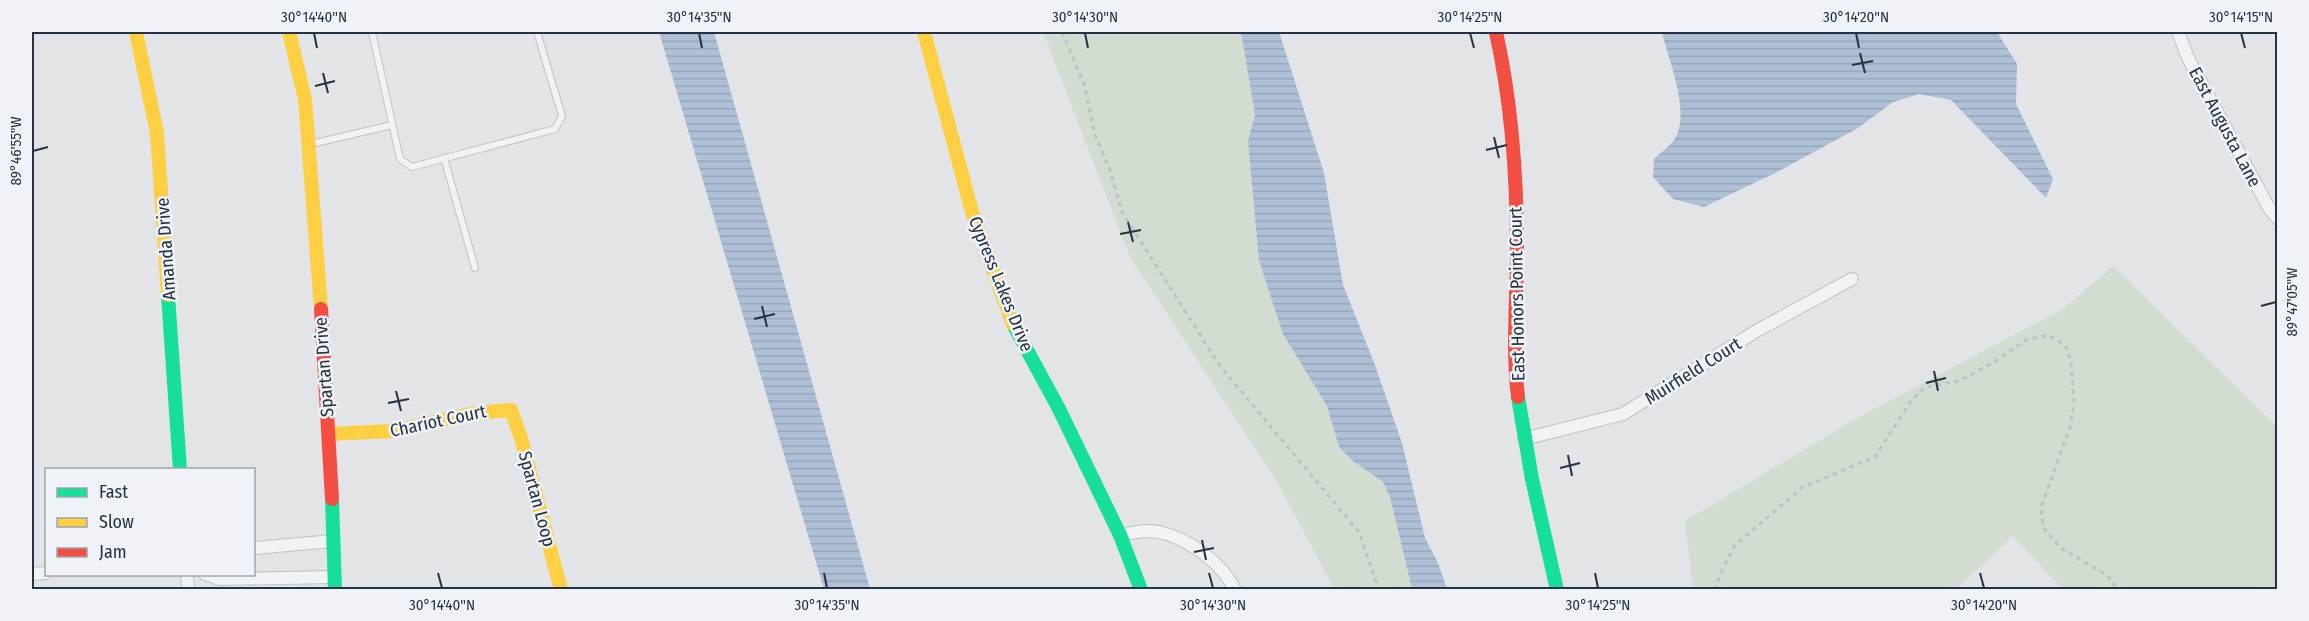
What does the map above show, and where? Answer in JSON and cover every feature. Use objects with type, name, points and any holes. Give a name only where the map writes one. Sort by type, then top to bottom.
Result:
[{"type":"street","name":"Amanda Drive","points":[[136,32],[157,133],[180,468]]},
{"type":"street","name":"Spartan Drive","points":[[289,32],[305,99],[310,144],[335,583]]},
{"type":"street","name":"Cypress Lakes Drive","points":[[924,32],[972,212],[1016,331],[1059,409],[1120,535],[1141,590]]},
{"type":"street","name":"East Honors Point Court","points":[[1496,32],[1507,77],[1514,136],[1517,235],[1515,366],[1524,439],[1557,590]]},
{"type":"street","name":"East Augusta Lane","points":[[2178,32],[2188,58],[2277,219]]},
{"type":"street","name":"Muirfield Court","points":[[1524,439],[1623,414],[1758,330],[1852,279]]},
{"type":"street","name":"Chariot Court","points":[[328,434],[387,433],[414,429],[492,409],[511,410]]},
{"type":"street","name":"Spartan Loop","points":[[511,410],[521,438],[561,590]]},
{"type":"street","points":[[1120,535],[1149,531],[1179,538],[1204,554],[1235,590]]},
{"type":"street","points":[[255,548],[333,541]]},
{"type":"street","points":[[211,576],[220,579],[335,583]]},
{"type":"lane","points":[[372,32],[400,159],[412,167],[555,129],[562,116],[537,32]]},
{"type":"lane","points":[[310,144],[392,125]]},
{"type":"lane","points":[[444,158],[475,268]]},
{"type":"path","points":[[1062,32],[1084,84],[1095,135],[1110,170],[1122,212],[1220,366],[1359,532],[1379,590]]},
{"type":"path","points":[[1715,590],[1735,544],[1803,487],[1875,457],[1911,401],[1925,387],[1959,381],[1991,364],[2026,340],[2042,336],[2056,338],[2067,348],[2071,362],[2074,404],[2070,427],[2041,507],[2043,527],[2061,548],[2108,576],[2118,590]]},
{"type":"shaded area","points":[[1043,32],[1241,32],[1255,115],[1248,141],[1259,261],[1283,334],[1327,406],[1339,447],[1353,461],[1383,482],[1390,497],[1412,589],[1334,589],[1279,485],[1130,257]]},
{"type":"shaded area","points":[[2113,266],[2277,427],[2277,589],[2063,589],[2013,536],[1957,589],[1693,589],[1685,521],[1859,417],[2063,309]]},
{"type":"water","points":[[659,32],[714,32],[870,589],[824,589]]},
{"type":"water","points":[[1241,32],[1279,32],[1324,173],[1343,285],[1375,365],[1402,443],[1425,538],[1438,563],[1447,589],[1412,589],[1390,497],[1383,482],[1353,461],[1339,447],[1327,406],[1283,334],[1259,261],[1248,141],[1255,115]]},
{"type":"water","points":[[1662,32],[1997,32],[2017,64],[2016,104],[2053,179],[2046,198],[1951,100],[1919,94],[1893,102],[1858,128],[1777,172],[1704,207],[1673,199],[1653,177],[1654,159],[1674,140],[1681,116],[1677,86]]},
{"type":"traffic: fast","points":[[168,295],[180,468]]},
{"type":"traffic: fast","points":[[1013,324],[1059,409],[1120,535],[1141,590]]},
{"type":"traffic: fast","points":[[1518,397],[1532,479],[1557,590]]},
{"type":"traffic: fast","points":[[332,499],[335,590]]},
{"type":"traffic: slow","points":[[136,32],[157,133],[168,295]]},
{"type":"traffic: slow","points":[[289,32],[305,99],[321,309]]},
{"type":"traffic: slow","points":[[924,32],[972,212],[1013,324]]},
{"type":"traffic: slow","points":[[329,434],[394,431],[475,413],[511,410],[521,438],[561,590]]},
{"type":"traffic: jam","points":[[1496,32],[1510,113],[1515,168],[1517,250],[1515,360],[1518,397]]},
{"type":"traffic: jam","points":[[321,309],[332,499]]}]
